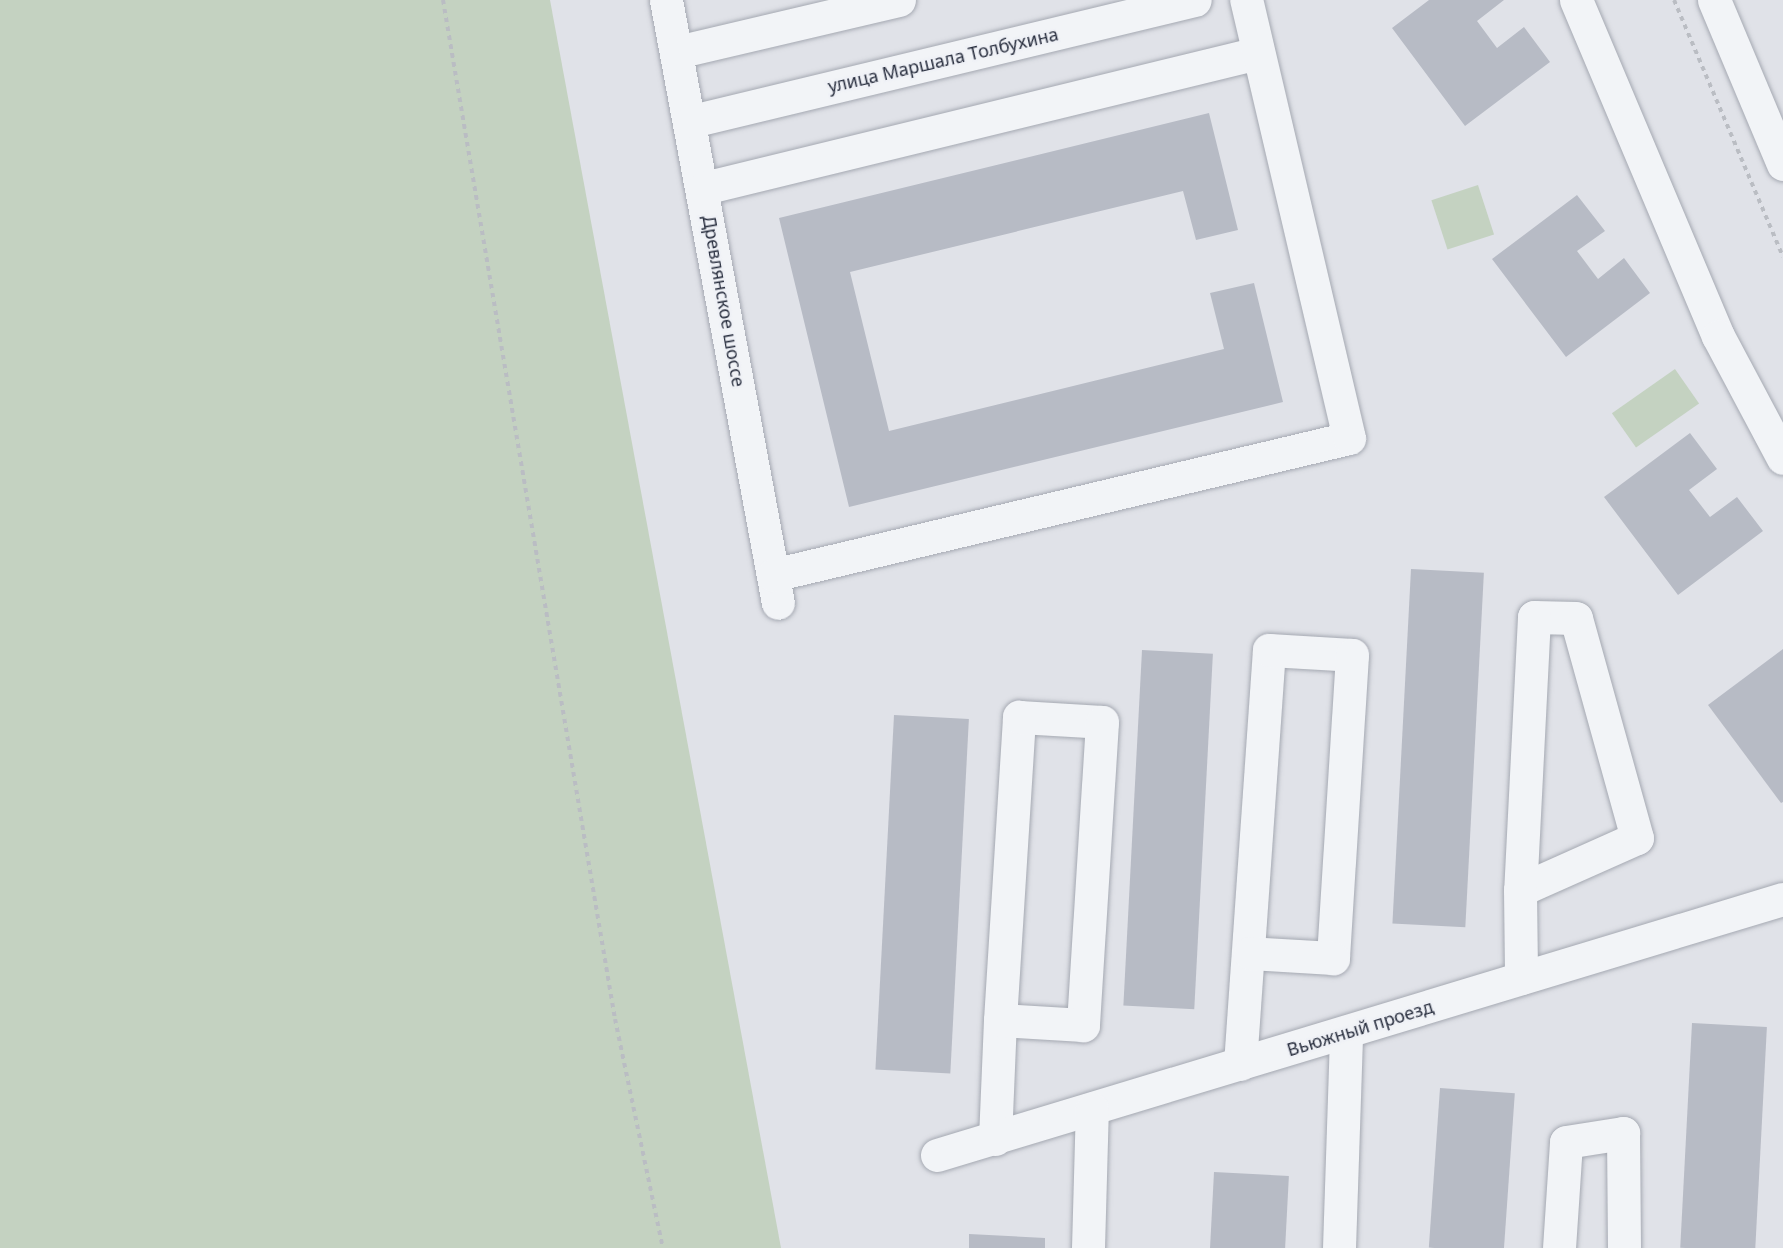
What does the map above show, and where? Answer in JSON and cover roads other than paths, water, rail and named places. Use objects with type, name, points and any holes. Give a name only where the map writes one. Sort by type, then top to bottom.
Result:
[{"type":"street","name":"Древлянское шоссе","points":[[666,0],[692,120],[776,589],[1348,438],[1258,53]]},
{"type":"street","points":[[677,52],[899,0]]},
{"type":"street","name":"улица Маршала Толбухина","points":[[692,120],[1195,0]]},
{"type":"street","points":[[704,188],[1258,53],[1246,0]]},
{"type":"street","points":[[1576,0],[1718,336],[1783,458]]},
{"type":"street","points":[[1714,0],[1731,49],[1783,164]]},
{"type":"street","points":[[1520,890],[1637,838],[1576,618],[1534,617],[1520,890],[1521,978]]},
{"type":"street","points":[[1240,1064],[1251,953],[1269,650],[1352,655],[1333,958],[1251,953]]},
{"type":"street","points":[[994,1139],[1000,1020],[1019,717],[1102,722],[1083,1025],[1000,1020]]},
{"type":"street","name":"Вьюжный проезд","points":[[937,1155],[1783,898]]},
{"type":"street","points":[[1339,1248],[1346,1032]]},
{"type":"street","points":[[1088,1248],[1092,1109]]},
{"type":"street","points":[[1559,1248],[1566,1142],[1623,1133],[1624,1248]]}]
